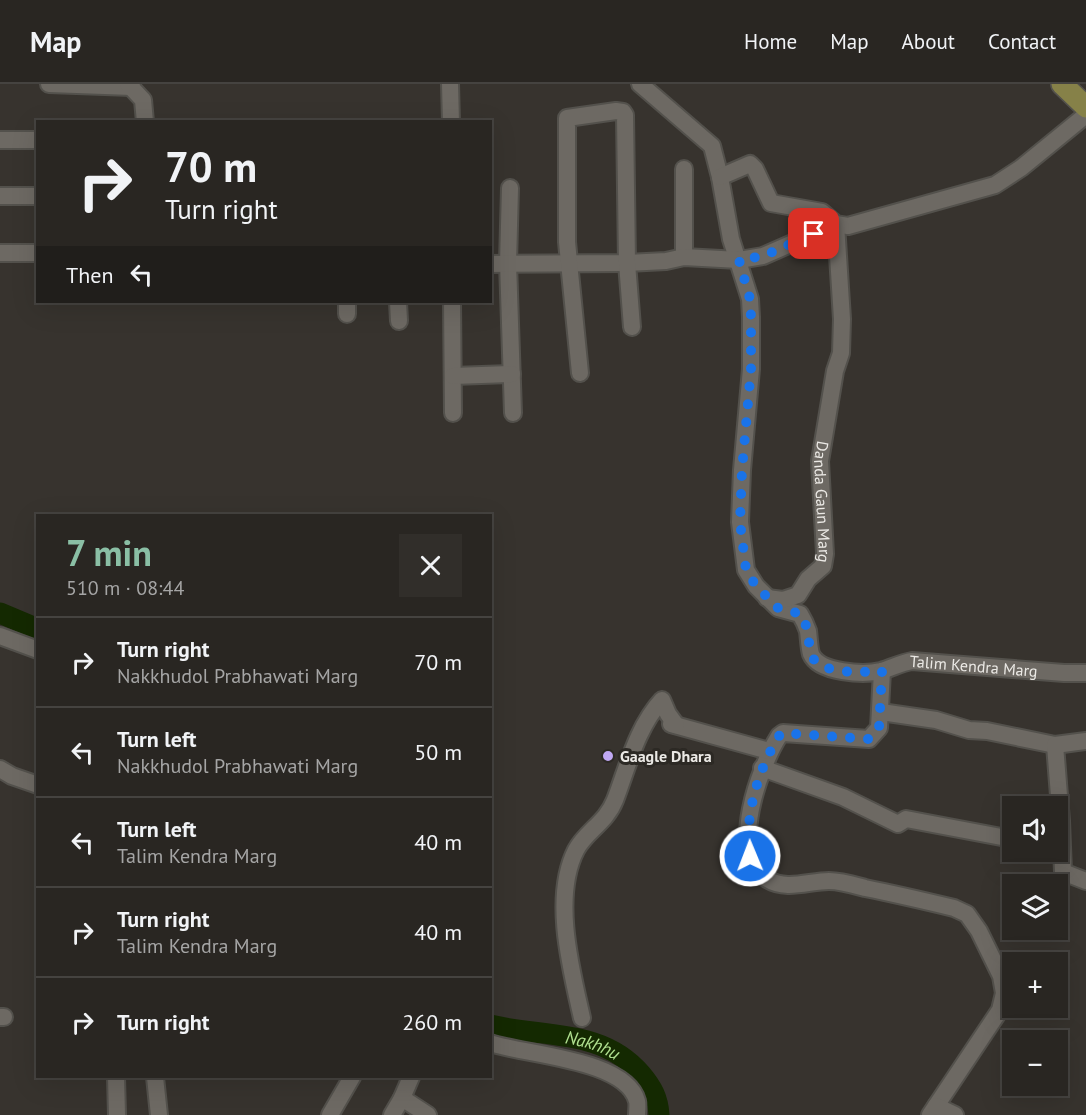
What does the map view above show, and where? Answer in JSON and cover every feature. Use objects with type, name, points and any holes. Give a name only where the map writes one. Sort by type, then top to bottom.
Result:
[{"type":"main road","points":[[1062,84],[1086,107]]},
{"type":"street","points":[[49,84],[130,86],[143,100],[145,120]]},
{"type":"street","points":[[450,84],[450,120]]},
{"type":"street","name":"Talim Kendra Marg","points":[[640,84],[712,146],[731,239],[750,299],[751,369],[740,522],[746,570],[756,586],[778,608],[801,614],[807,630],[811,654],[821,664],[832,669],[844,672],[882,671],[892,665],[912,661],[1064,673],[1086,672]]},
{"type":"street","points":[[580,373],[569,262],[567,118],[616,111],[623,112],[625,115],[627,263],[632,327]]},
{"type":"street","points":[[720,177],[750,164],[755,169],[771,203],[822,212],[836,224],[848,226],[995,185],[1021,168],[1086,116]]},
{"type":"street","points":[[0,140],[36,140]]},
{"type":"street","points":[[684,169],[684,257]]},
{"type":"street","points":[[510,188],[508,263],[513,413]]},
{"type":"street","points":[[0,196],[36,196]]},
{"type":"street","points":[[492,264],[627,263],[666,261],[684,257],[739,260],[763,256],[836,224]]},
{"type":"street","name":"Danda Gaun Marg","points":[[766,598],[783,600],[798,596],[808,579],[823,566],[820,461],[835,371],[842,353],[836,224]]},
{"type":"street","points":[[0,253],[36,253]]},
{"type":"street","points":[[398,303],[399,321]]},
{"type":"street","points":[[452,303],[453,412]]},
{"type":"street","points":[[453,376],[512,374]]},
{"type":"street","points":[[0,636],[36,649]]},
{"type":"street","points":[[882,671],[879,728],[869,739],[783,733],[779,736],[762,768],[747,838],[750,856],[759,872],[767,879],[795,885],[831,880],[954,908],[967,914],[989,950],[1001,976],[1004,993],[1000,1010],[933,1111],[955,1115]]},
{"type":"street","points":[[582,1017],[572,973],[566,923],[566,878],[578,847],[608,813],[615,801],[624,771],[652,711],[662,700],[673,724],[769,751]]},
{"type":"street","points":[[881,712],[936,720],[969,730],[987,731],[1055,745],[1086,741]]},
{"type":"street","points":[[1055,745],[1059,796]]},
{"type":"street","points":[[762,768],[843,797],[898,824],[906,819],[1002,837]]},
{"type":"street","points":[[0,769],[36,784]]},
{"type":"street","points":[[1062,862],[1063,872],[1086,881]]},
{"type":"street","points":[[492,1043],[586,1064],[606,1071],[634,1094],[637,1115]]},
{"type":"street","points":[[116,1078],[117,1115]]},
{"type":"street","points":[[154,1078],[159,1115]]},
{"type":"street","points":[[330,1115],[351,1078]]},
{"type":"street","points":[[392,1115],[411,1078]]},
{"type":"street","points":[[402,1098],[428,1115]]},
{"type":"waterway","name":"Nakhhu","points":[[0,613],[36,628]]},
{"type":"waterway","name":"Nakhhu","points":[[492,1025],[571,1037],[608,1049],[625,1059],[645,1079],[656,1098],[659,1115]]},
{"type":"place","name":"Gaagle Dhara","points":[[608,756]]},
{"type":"route","points":[[750,856],[747,838],[753,804],[762,768],[779,736],[783,733],[869,739],[879,728],[881,712],[882,671],[844,672],[832,669],[814,659],[801,614],[778,608],[766,598],[746,570],[742,545],[740,522],[742,470],[751,369],[751,317],[750,299],[739,260],[763,256],[814,234]]}]
